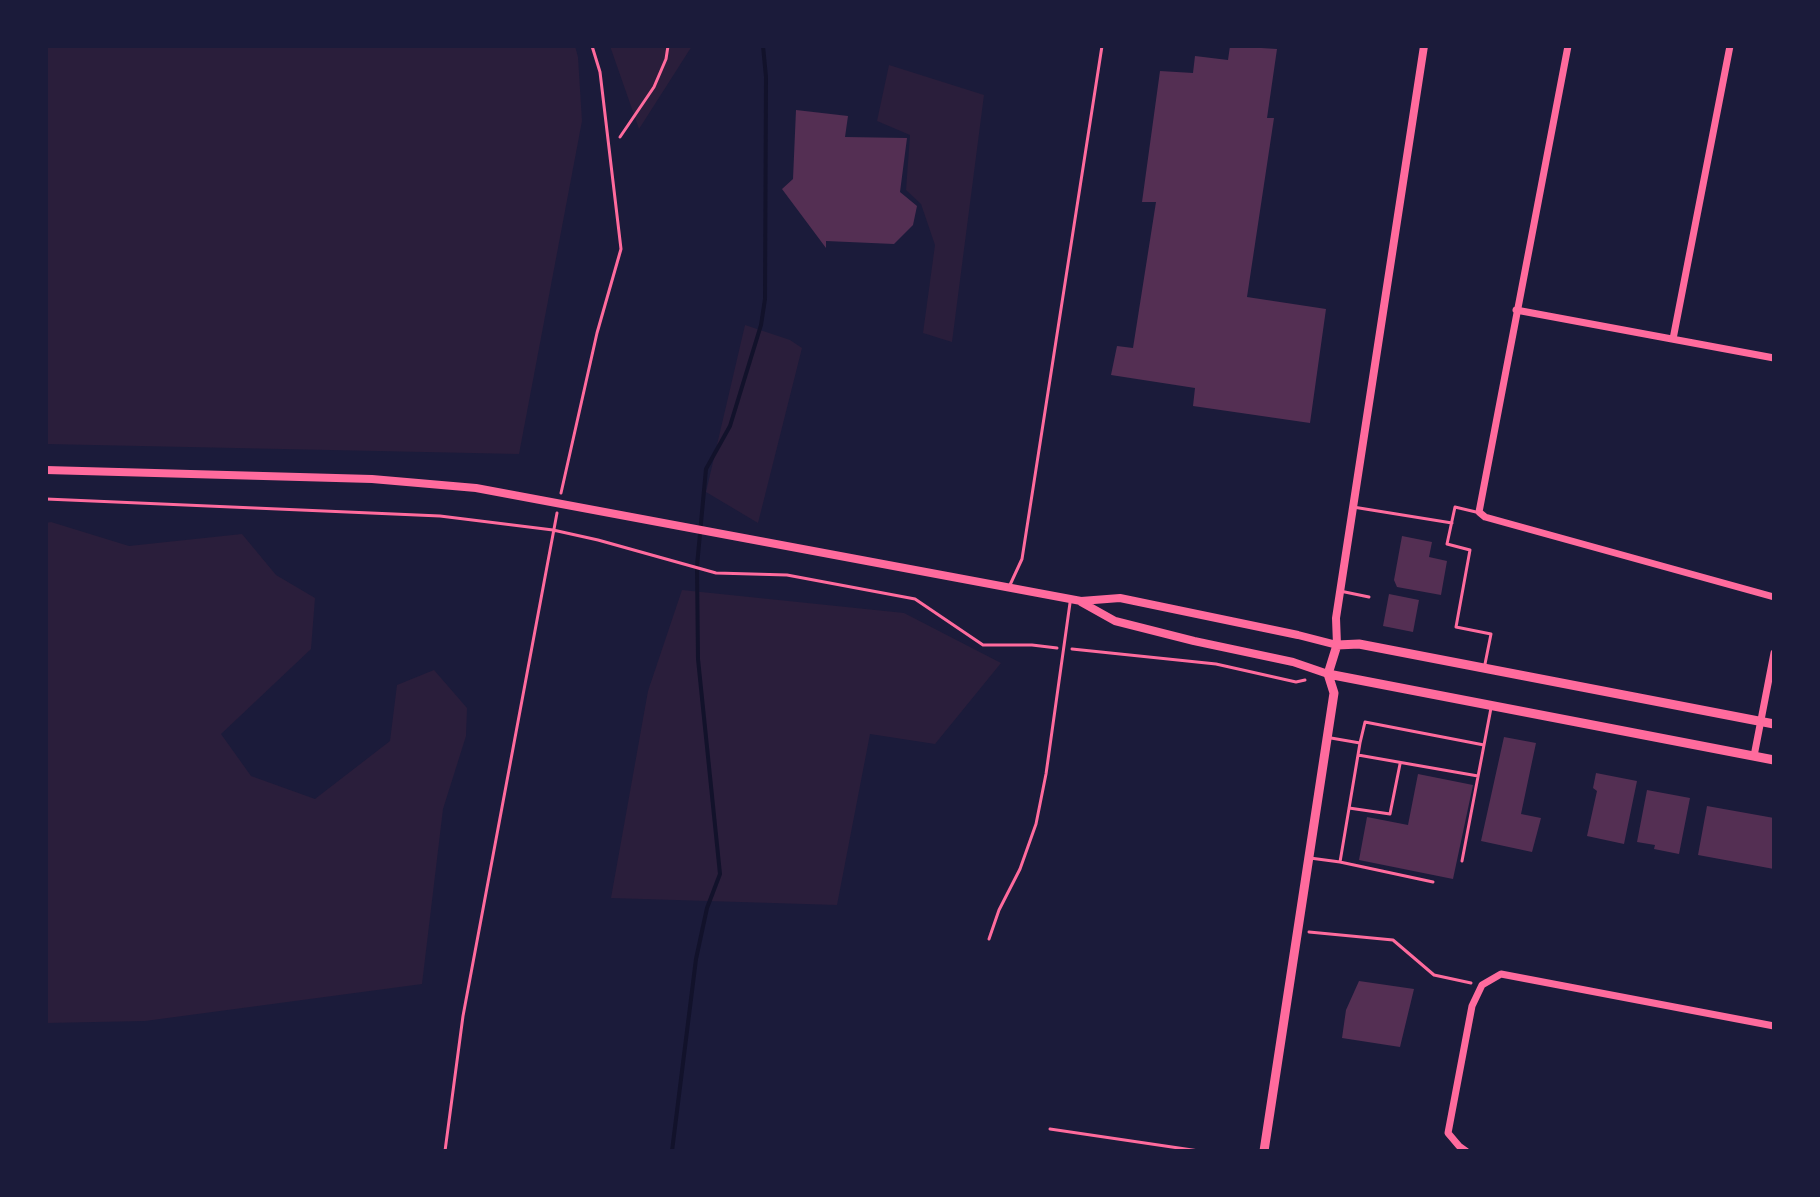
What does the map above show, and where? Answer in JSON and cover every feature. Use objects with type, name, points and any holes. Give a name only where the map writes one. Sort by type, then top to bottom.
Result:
[{"type":"main road","points":[[1264,1151],[1334,693],[1328,674],[1337,645],[1359,644],[1774,724]]},
{"type":"main road","points":[[1328,674],[1774,760]]},
{"type":"street","points":[[46,470],[397,480],[476,488],[1076,600],[1120,598],[1337,645],[1336,618],[1424,46]]},
{"type":"street","points":[[1568,46],[1480,513],[1485,517],[1774,597]]},
{"type":"street","points":[[1673,339],[1730,46]]},
{"type":"street","points":[[1516,310],[1774,358]]},
{"type":"street","points":[[1076,600],[1115,621],[1293,662],[1328,674]]},
{"type":"street","points":[[1754,756],[1774,653]]},
{"type":"street","points":[[1466,1151],[1448,1133],[1472,1006],[1482,985],[1501,974],[1774,1026]]},
{"type":"lane","points":[[1009,587],[1022,559],[1102,46]]},
{"type":"lane","points":[[1353,507],[1452,523]]},
{"type":"lane","points":[[1480,513],[1455,507],[1447,544],[1470,550],[1456,627],[1491,634],[1484,668]]},
{"type":"lane","points":[[1340,591],[1369,597]]},
{"type":"lane","points":[[989,939],[1036,824],[1064,649],[1076,600]]},
{"type":"lane","points":[[1462,861],[1492,705]]},
{"type":"lane","points":[[1340,862],[1365,722],[1484,745]]},
{"type":"lane","points":[[1327,738],[1360,743]]},
{"type":"lane","points":[[1358,755],[1478,776]]},
{"type":"lane","points":[[1349,808],[1390,814],[1401,763]]},
{"type":"lane","points":[[1309,858],[1433,882]]},
{"type":"lane","points":[[1050,1129],[1199,1151]]},
{"type":"path","points":[[445,1151],[463,1016],[558,503],[597,333],[621,249],[600,72],[592,46]]},
{"type":"path","points":[[620,137],[654,87],[668,46]]},
{"type":"path","points":[[46,499],[440,516],[553,530],[716,573],[787,575],[915,599],[983,645],[1032,645],[1216,664],[1296,682],[1307,679]]},
{"type":"path","points":[[1298,931],[1393,940],[1434,975],[1482,985]]},
{"type":"shaded area","points":[[46,46],[575,46],[582,121],[519,454],[46,444]]},
{"type":"shaded area","points":[[610,46],[692,46],[639,129]]},
{"type":"shaded area","points":[[889,65],[984,95],[952,342],[923,333],[935,245],[921,204],[906,190],[910,135],[877,121]]},
{"type":"shaded area","points":[[745,325],[790,340],[802,348],[758,523],[706,492]]},
{"type":"shaded area","points":[[46,523],[129,546],[242,534],[276,575],[315,598],[311,649],[221,734],[251,776],[315,799],[390,741],[397,685],[434,670],[467,708],[466,736],[443,809],[422,984],[145,1021],[46,1023]]},
{"type":"shaded area","points":[[682,590],[904,613],[1001,663],[935,744],[870,734],[837,905],[611,898],[648,691]]},
{"type":"building","points":[[1230,46],[1277,49],[1267,118],[1274,118],[1247,297],[1326,309],[1310,423],[1193,406],[1195,388],[1111,375],[1117,346],[1133,348],[1156,202],[1142,202],[1160,71],[1193,73],[1195,56],[1228,60]]},
{"type":"building","points":[[796,110],[848,116],[845,137],[907,138],[900,192],[917,206],[913,225],[894,244],[826,241],[826,248],[782,189],[793,179]]},
{"type":"building","points":[[1402,536],[1432,542],[1429,557],[1447,561],[1441,595],[1397,587],[1394,580]]},
{"type":"building","points":[[1389,594],[1419,600],[1413,632],[1383,626]]},
{"type":"building","points":[[1504,737],[1536,743],[1521,814],[1541,818],[1532,852],[1481,841]]},
{"type":"building","points":[[1596,773],[1637,781],[1624,844],[1587,836],[1597,791],[1593,788]]},
{"type":"building","points":[[1418,774],[1473,785],[1453,879],[1359,860],[1367,817],[1408,825]]},
{"type":"building","points":[[1647,790],[1690,798],[1679,854],[1637,842]]},
{"type":"building","points":[[1707,806],[1774,818],[1774,869],[1698,855]]},
{"type":"building","points":[[1359,981],[1414,989],[1400,1047],[1342,1038],[1346,1010]]},
{"type":"waterway","points":[[672,1151],[696,959],[707,908],[720,874],[698,659],[697,566],[706,469],[730,426],[761,325],[765,299],[766,77],[763,46]]}]
